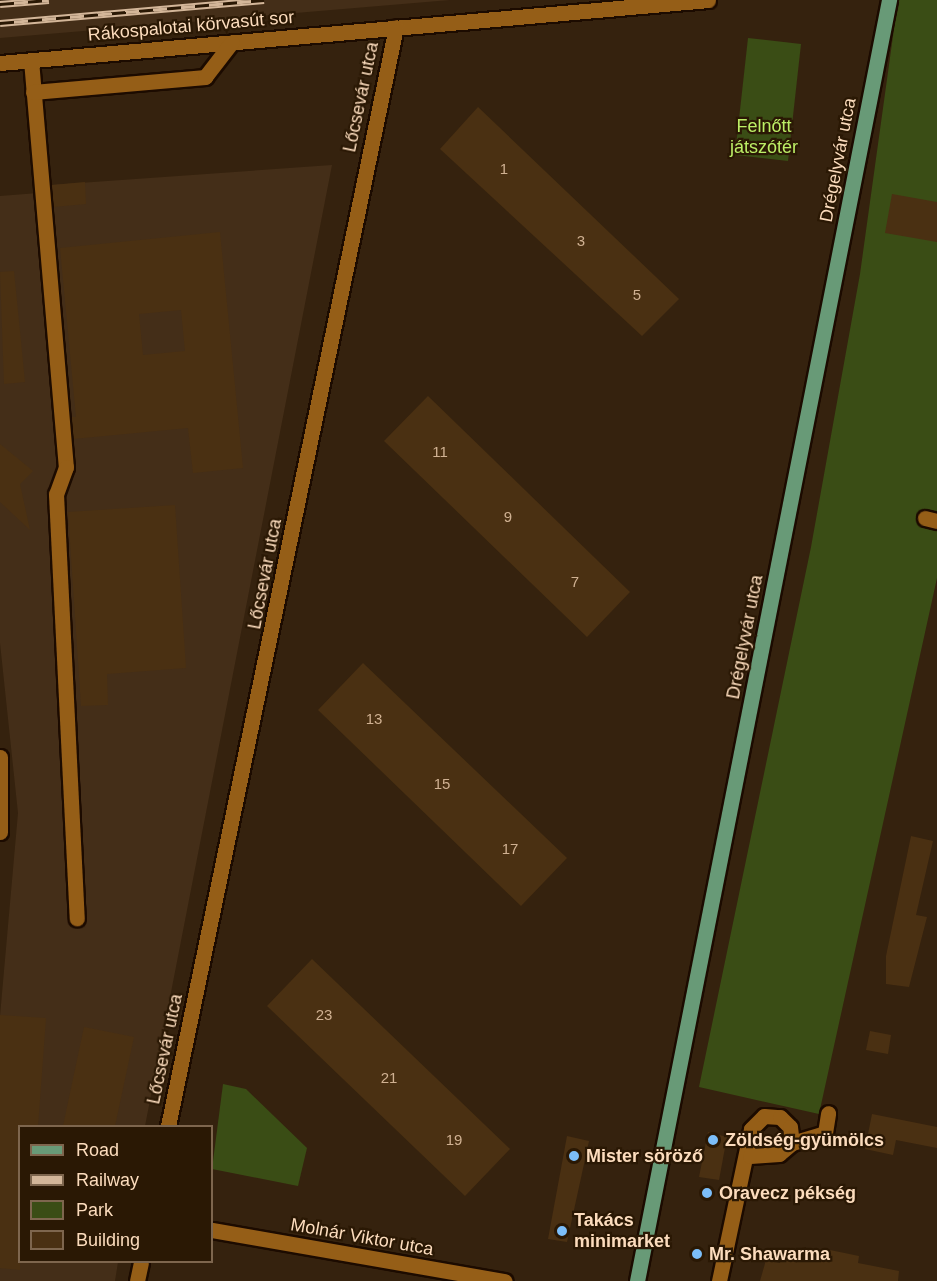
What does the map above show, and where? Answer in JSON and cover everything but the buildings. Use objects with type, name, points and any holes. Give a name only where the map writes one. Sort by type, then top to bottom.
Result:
[{"type":"main road","name":"Drégelyvár utca","points":[[637,1281],[889,0]]},
{"type":"street","name":"Rákospalotai körvasút sor","points":[[0,63],[708,0]]},
{"type":"street","name":"Lőcsevár utca","points":[[168,1125],[396,27]]},
{"type":"street","points":[[33,92],[205,76],[232,42]]},
{"type":"street","points":[[31,60],[66,467],[56,494],[77,918]]},
{"type":"street","points":[[0,757],[0,832]]},
{"type":"street","points":[[750,1156],[779,1154],[792,1143],[825,1133],[828,1113]]},
{"type":"street","points":[[719,1281],[738,1174],[750,1156],[751,1129],[764,1116],[780,1117],[790,1127],[792,1143]]},
{"type":"street","name":"Molnár Viktor utca","points":[[213,1230],[505,1281]]},
{"type":"street","points":[[137,1281],[141,1263]]},
{"type":"shaded area","points":[[0,0],[450,0],[0,38]]},
{"type":"shaded area","points":[[332,165],[145,1125],[18,1125],[18,1263],[118,1263],[115,1281],[0,1281],[0,1016],[18,813],[0,643],[0,196],[51,192],[51,185]]},
{"type":"green space","points":[[898,0],[937,0],[937,578],[819,1114],[699,1087],[811,547],[860,274]]},
{"type":"green space","name":"Felnőtt játszótér","points":[[748,38],[801,44],[788,161],[735,155]]},
{"type":"green space","points":[[223,1084],[246,1089],[307,1148],[298,1186],[213,1169]]},
{"type":"railway","points":[[0,4],[49,0]]},
{"type":"railway","points":[[0,23],[264,0]]},
{"type":"place","name":"Zöldség-gyümölcs","points":[[713,1140]]},
{"type":"place","name":"Mister söröző","points":[[574,1156]]},
{"type":"place","name":"Oravecz pékség","points":[[707,1193]]},
{"type":"place","name":"Takács minimarket","points":[[562,1231]]},
{"type":"place","name":"Mr. Shawarma","points":[[697,1254]]}]
